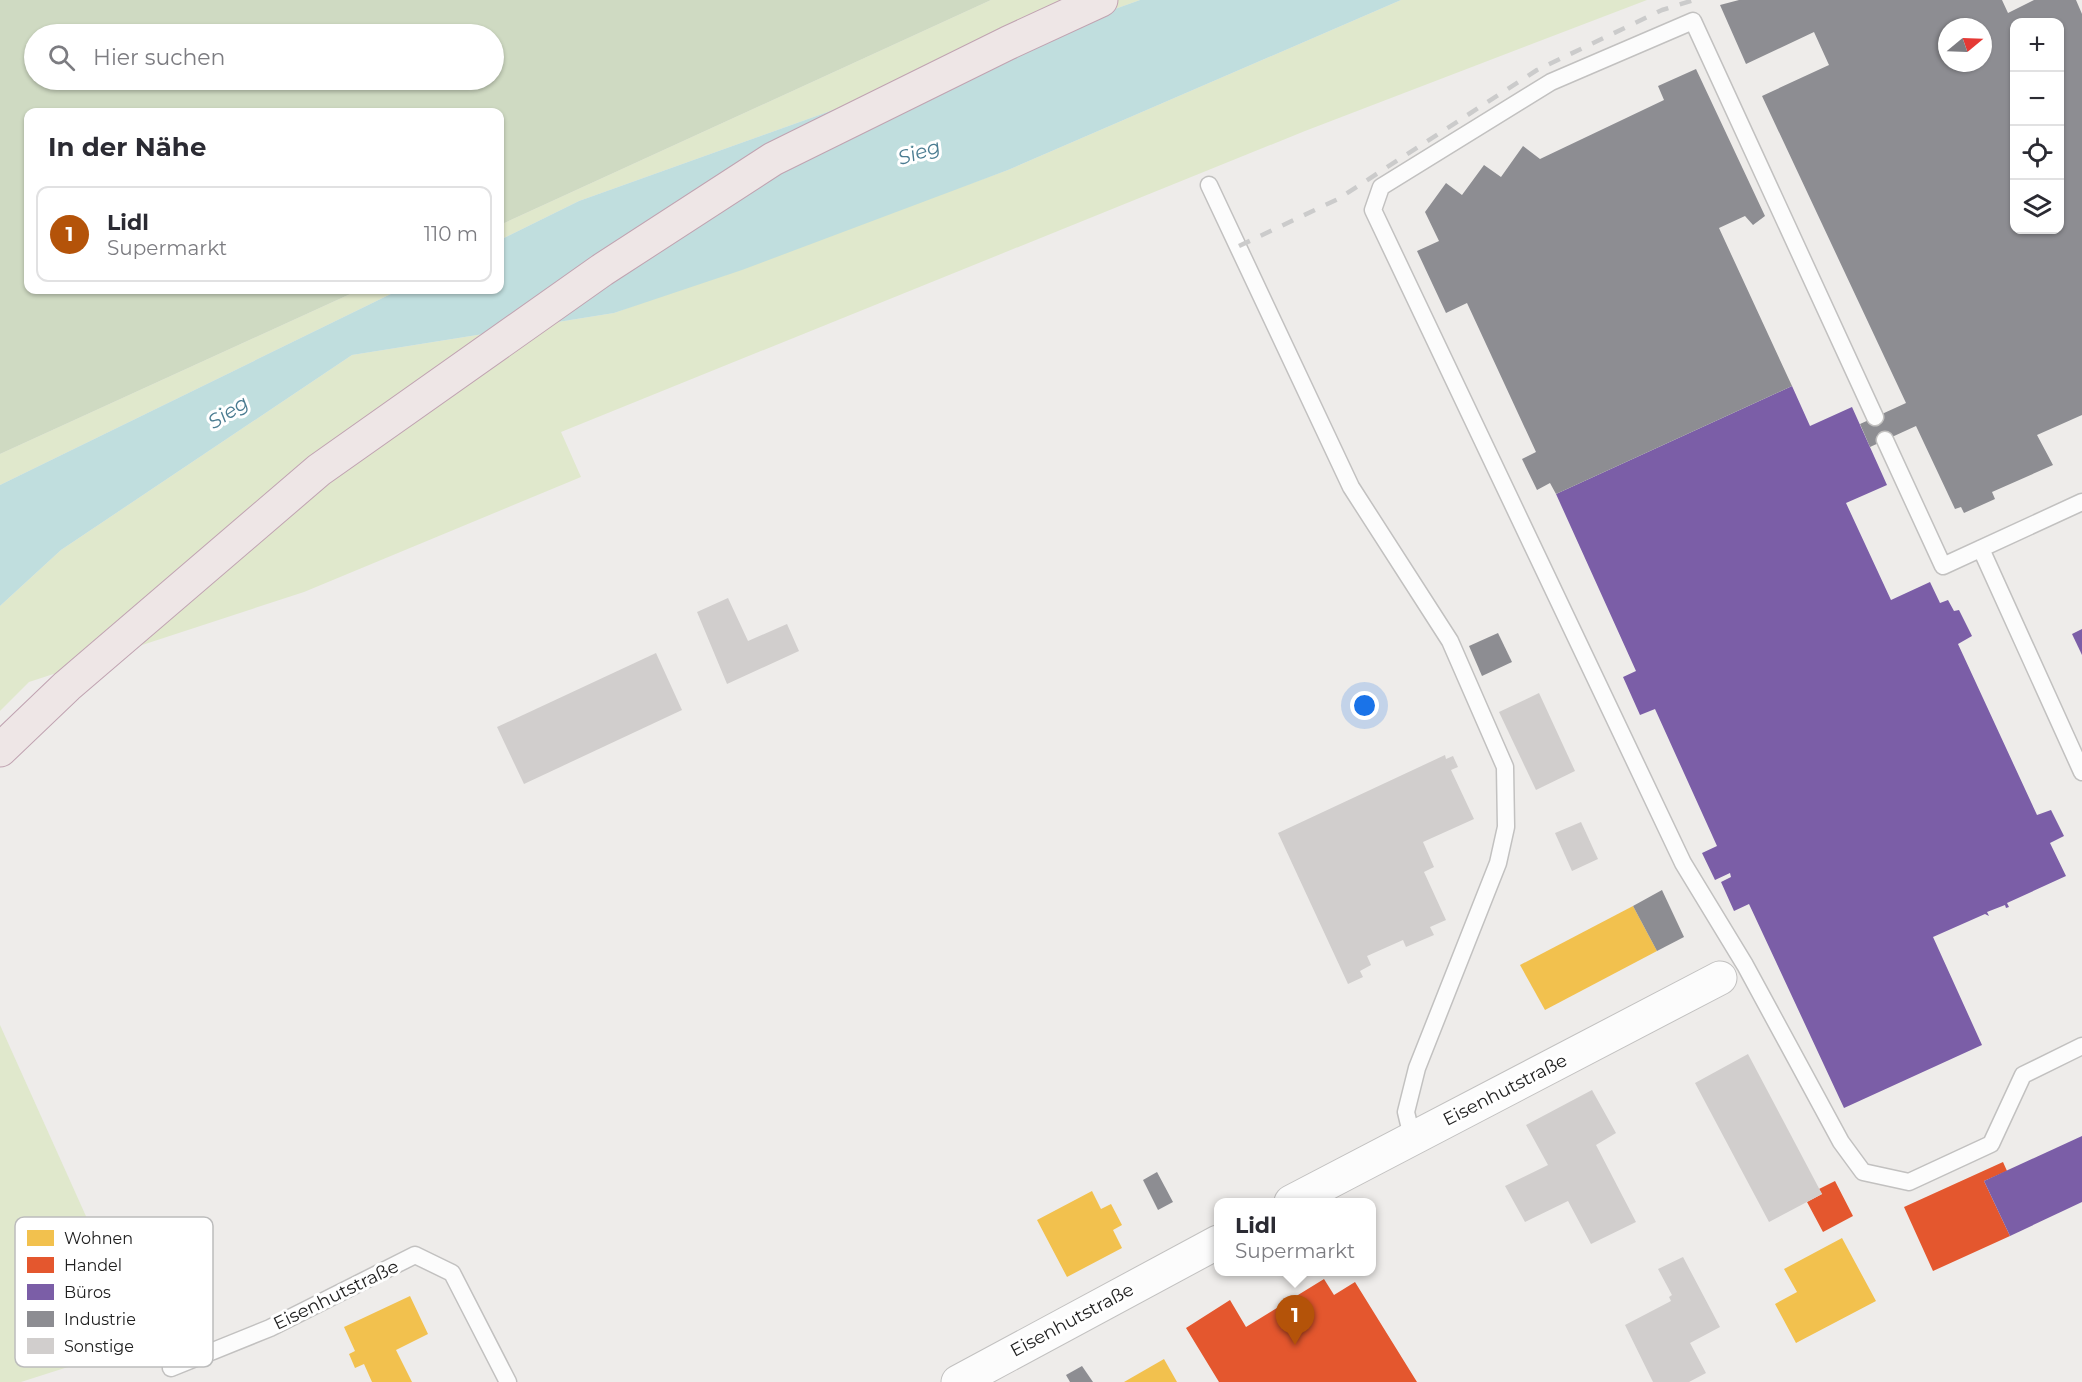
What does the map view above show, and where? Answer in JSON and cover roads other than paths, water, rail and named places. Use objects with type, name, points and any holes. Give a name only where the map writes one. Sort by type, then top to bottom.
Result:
[{"type":"highway","points":[[0,750],[67,686],[319,470],[602,270],[773,159],[1008,43],[1101,0]]},
{"type":"street","name":"Eisenhutstraße","points":[[1300,1198],[1412,1137],[1733,972]]},
{"type":"street","name":"Eisenhutstraße","points":[[958,1382],[1214,1244]]},
{"type":"lane","points":[[1875,417],[1693,21],[1551,82],[1381,187],[1373,210],[1733,972],[1841,1142],[1863,1172],[1909,1182],[1991,1144],[2023,1075],[2082,1046]]},
{"type":"lane","points":[[1209,184],[1351,487],[1450,641],[1506,766],[1506,827],[1498,863],[1417,1068],[1406,1112],[1412,1137]]},
{"type":"lane","points":[[1886,440],[1943,566],[2082,502]]},
{"type":"lane","points":[[1981,549],[2082,772]]},
{"type":"lane","name":"Eisenhutstraße","points":[[213,1351],[270,1328],[415,1256],[452,1273],[508,1382]]},
{"type":"water","name":"Sieg","points":[[1140,0],[1401,0],[1008,170],[742,270],[614,313],[352,355],[61,550],[0,606],[0,485],[391,294],[504,294],[504,238],[579,201]]},
{"type":"railway","points":[[1239,246],[1338,199],[1537,70],[1662,10],[1694,0]]},
{"type":"place","name":"Lidl","points":[[1295,1345]]}]
